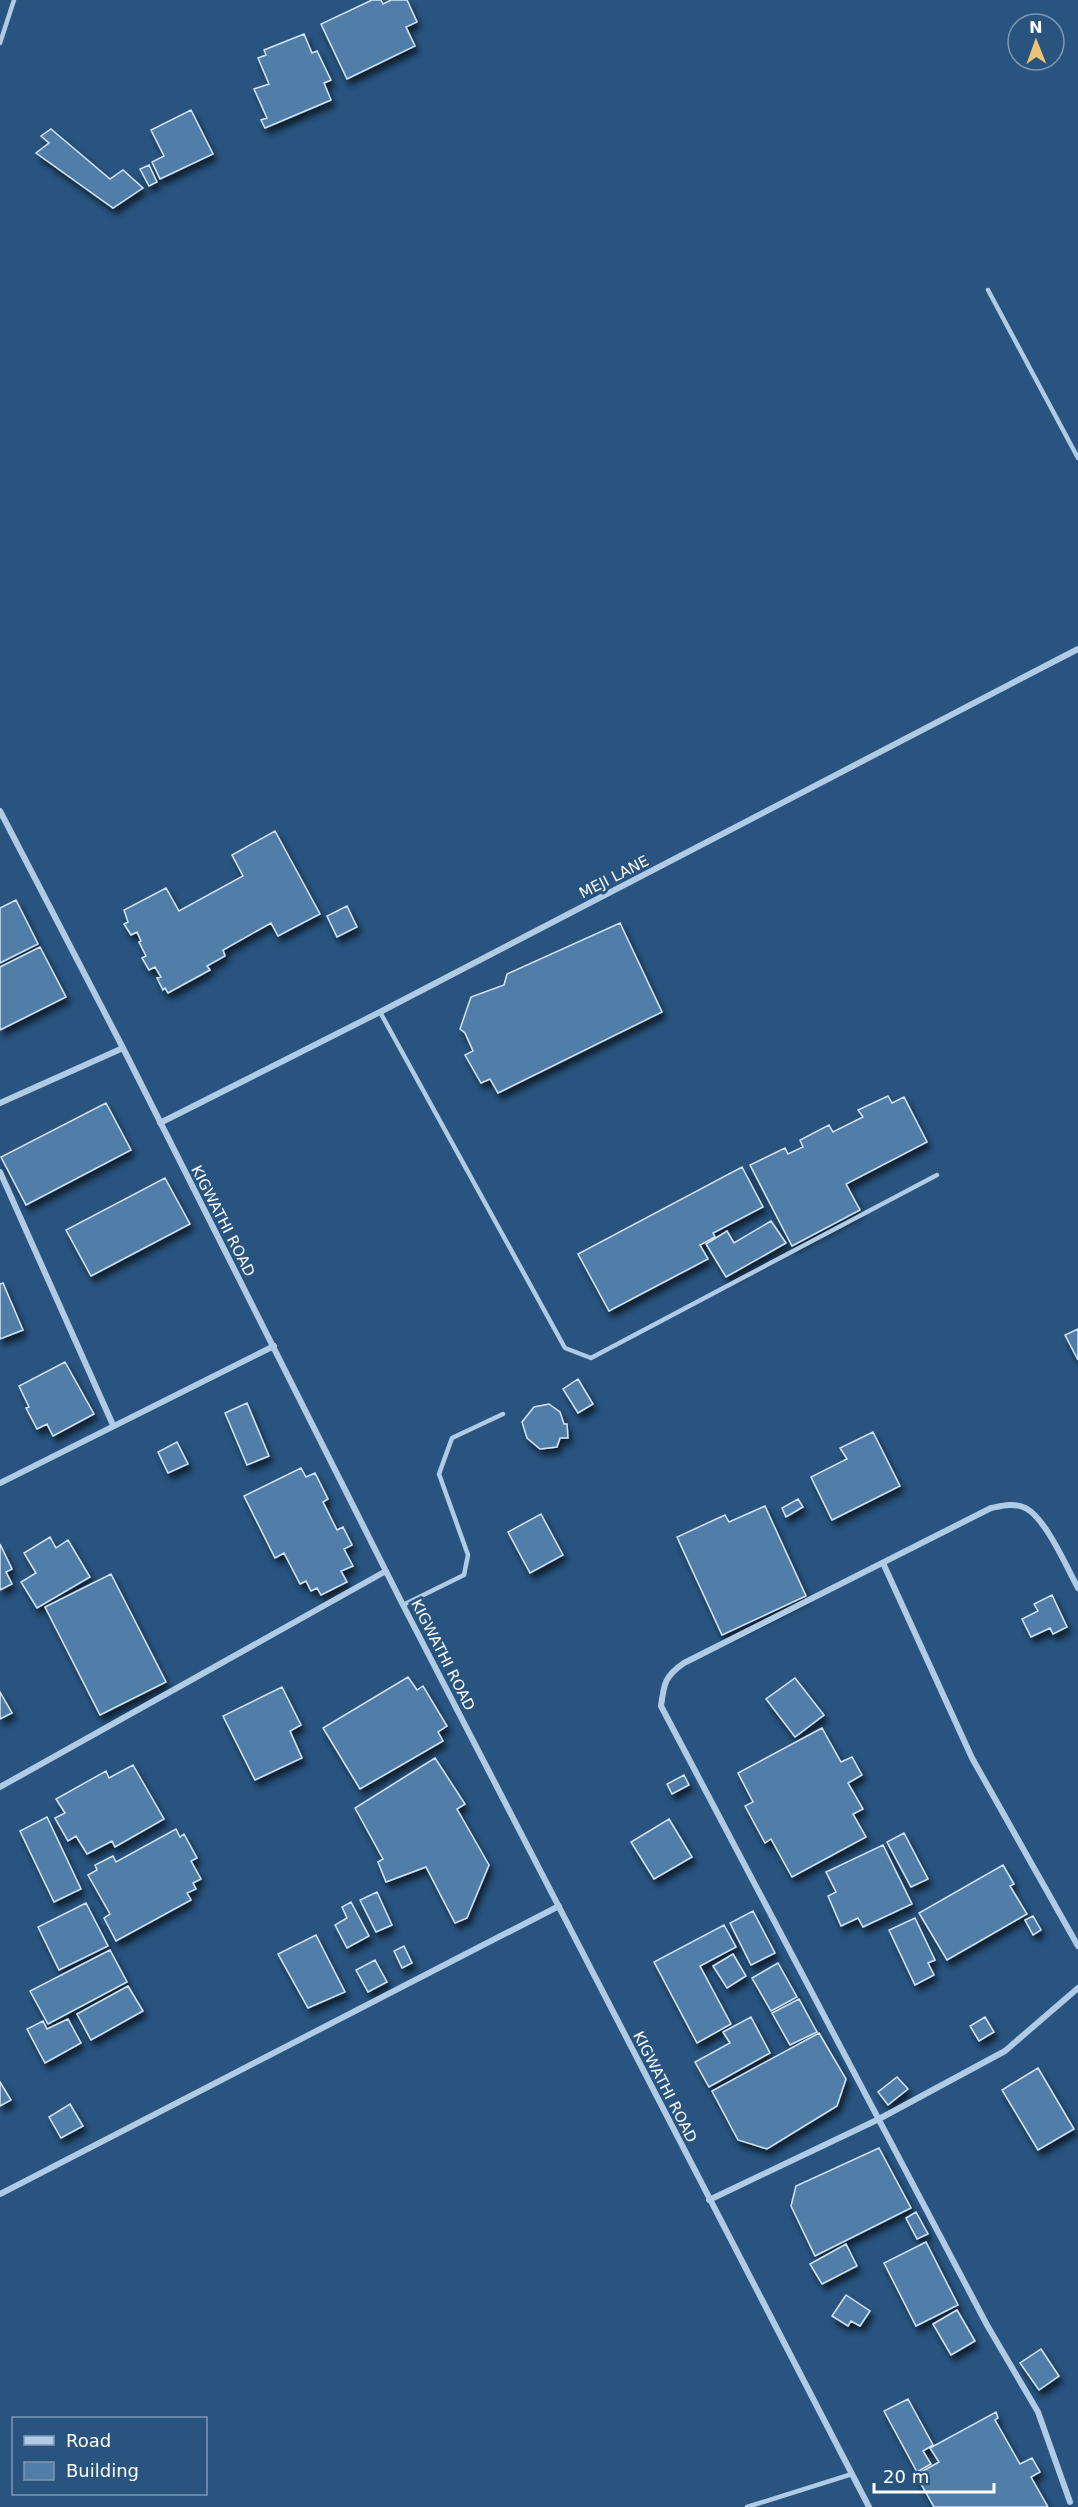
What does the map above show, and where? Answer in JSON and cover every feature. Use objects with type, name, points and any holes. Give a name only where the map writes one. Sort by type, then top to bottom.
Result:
[{"type":"street","name":"MEJI LANE","points":[[160,1124],[1078,649]]},
{"type":"street","name":"KIGWATHI ROAD","points":[[0,811],[123,1048],[403,1605],[869,2507]]},
{"type":"street","points":[[0,1103],[123,1048]]},
{"type":"street","points":[[0,1172],[113,1425]]},
{"type":"street","points":[[0,1483],[273,1346]]},
{"type":"street","points":[[1070,2502],[1038,2412],[987,2325],[661,1706],[663,1690],[669,1674],[684,1663],[991,1508],[1010,1504],[1025,1507],[1039,1519],[1078,1588]]},
{"type":"street","points":[[883,1563],[972,1758],[1078,1946]]},
{"type":"street","points":[[0,1787],[386,1570]]},
{"type":"street","points":[[0,2194],[559,1906]]},
{"type":"street","points":[[709,2200],[879,2119],[1005,2051],[1078,1988]]},
{"type":"lane","points":[[0,43],[14,0]]},
{"type":"lane","points":[[988,290],[1078,458]]},
{"type":"lane","points":[[380,1012],[565,1348],[591,1358],[938,1175]]},
{"type":"lane","points":[[403,1605],[464,1575],[468,1555],[440,1474],[452,1438],[503,1414]]},
{"type":"lane","points":[[747,2507],[852,2474]]},
{"type":"building","points":[[372,0],[381,0],[383,4],[391,0],[407,0],[417,22],[406,27],[415,46],[347,79],[321,24]]},
{"type":"building","points":[[304,34],[312,53],[317,51],[331,80],[324,83],[331,100],[265,128],[261,120],[267,118],[254,89],[269,84],[258,58],[266,55],[264,50]]},
{"type":"building","points":[[191,110],[213,154],[160,179],[152,162],[164,156],[151,130]]},
{"type":"building","points":[[51,129],[110,179],[123,170],[143,188],[113,208],[36,153],[49,143],[41,136]]},
{"type":"building","points":[[149,165],[157,182],[149,186],[140,169]]},
{"type":"building","points":[[275,831],[320,914],[278,936],[271,923],[223,950],[225,956],[207,966],[210,970],[168,993],[165,988],[163,990],[157,978],[161,977],[155,967],[149,970],[142,958],[146,956],[137,932],[131,935],[124,924],[128,922],[124,910],[166,888],[179,911],[243,876],[232,855]]},
{"type":"building","points":[[16,900],[38,944],[0,963],[0,908]]},
{"type":"building","points":[[347,906],[357,927],[337,937],[327,916]]},
{"type":"building","points":[[620,923],[662,1012],[498,1093],[490,1079],[481,1083],[465,1055],[473,1051],[465,1033],[460,1029],[471,997],[504,985],[507,974]]},
{"type":"building","points":[[40,947],[66,997],[0,1030],[0,967]]},
{"type":"building","points":[[888,1096],[892,1103],[904,1097],[927,1142],[846,1184],[860,1210],[792,1246],[750,1165],[785,1148],[788,1154],[803,1147],[800,1140],[829,1125],[833,1132],[863,1117],[858,1110]]},
{"type":"building","points":[[106,1103],[131,1150],[26,1205],[1,1157]]},
{"type":"building","points":[[742,1167],[763,1207],[713,1233],[715,1237],[700,1245],[708,1259],[609,1311],[578,1254]]},
{"type":"building","points":[[165,1178],[190,1224],[91,1276],[66,1230]]},
{"type":"building","points":[[771,1221],[786,1243],[726,1277],[706,1244],[727,1231],[734,1243]]},
{"type":"building","points":[[3,1283],[23,1330],[0,1339],[0,1284]]},
{"type":"building","points":[[1078,1329],[1078,1360],[1065,1335]]},
{"type":"building","points":[[65,1362],[94,1414],[53,1436],[47,1424],[37,1429],[26,1408],[29,1407],[19,1386]]},
{"type":"building","points":[[578,1379],[593,1404],[578,1413],[563,1389]]},
{"type":"building","points":[[247,1403],[269,1456],[247,1465],[225,1413]]},
{"type":"building","points":[[549,1404],[560,1412],[564,1424],[567,1424],[568,1438],[560,1438],[557,1447],[540,1449],[527,1438],[522,1422],[534,1407]]},
{"type":"building","points":[[873,1432],[900,1486],[832,1520],[811,1477],[847,1459],[840,1448]]},
{"type":"building","points":[[177,1442],[188,1464],[168,1473],[158,1452]]},
{"type":"building","points":[[301,1468],[306,1477],[315,1473],[328,1499],[323,1502],[337,1530],[343,1527],[352,1545],[344,1549],[353,1566],[341,1571],[347,1582],[321,1595],[317,1588],[311,1591],[306,1581],[300,1584],[284,1553],[275,1558],[244,1496]]},
{"type":"building","points":[[798,1499],[803,1507],[786,1517],[782,1508]]},
{"type":"building","points":[[765,1506],[806,1596],[722,1635],[677,1537],[725,1515],[729,1522]]},
{"type":"building","points":[[541,1514],[563,1555],[530,1573],[508,1532]]},
{"type":"building","points":[[50,1537],[56,1548],[68,1540],[90,1577],[37,1608],[21,1582],[36,1573],[24,1553]]},
{"type":"building","points":[[0,1544],[12,1569],[6,1572],[12,1584],[0,1590]]},
{"type":"building","points":[[111,1574],[166,1682],[100,1715],[45,1607]]},
{"type":"building","points":[[1052,1595],[1067,1627],[1053,1634],[1050,1628],[1031,1637],[1022,1619],[1038,1611],[1034,1604]]},
{"type":"building","points":[[408,1677],[417,1690],[423,1686],[447,1726],[438,1732],[443,1741],[360,1789],[323,1728]]},
{"type":"building","points":[[795,1678],[824,1715],[795,1737],[766,1699]]},
{"type":"building","points":[[282,1687],[301,1725],[290,1731],[302,1758],[255,1780],[223,1716]]},
{"type":"building","points":[[0,1692],[12,1713],[0,1719]]},
{"type":"building","points":[[822,1728],[841,1762],[852,1757],[862,1775],[848,1783],[863,1809],[853,1814],[866,1837],[792,1877],[771,1839],[765,1843],[745,1806],[753,1802],[738,1773]]},
{"type":"building","points":[[435,1758],[465,1804],[457,1809],[489,1865],[467,1918],[455,1923],[426,1867],[386,1882],[378,1862],[383,1859],[355,1808]]},
{"type":"building","points":[[133,1765],[164,1819],[115,1847],[112,1841],[87,1854],[76,1836],[68,1841],[55,1818],[65,1813],[56,1799],[106,1771],[109,1778]]},
{"type":"building","points":[[684,1775],[689,1785],[672,1794],[667,1784]]},
{"type":"building","points":[[47,1817],[81,1889],[54,1902],[20,1831]]},
{"type":"building","points":[[669,1819],[692,1857],[654,1879],[631,1842]]},
{"type":"building","points":[[176,1829],[180,1837],[184,1834],[197,1858],[191,1861],[201,1879],[193,1883],[196,1889],[187,1893],[191,1900],[116,1941],[104,1918],[110,1914],[88,1875],[97,1870],[95,1865],[113,1856],[116,1862]]},
{"type":"building","points":[[904,1833],[928,1879],[911,1887],[887,1842]]},
{"type":"building","points":[[883,1845],[912,1904],[863,1927],[858,1918],[841,1926],[828,1896],[836,1892],[826,1872]]},
{"type":"building","points":[[1003,1865],[1014,1884],[1010,1886],[1027,1914],[947,1960],[919,1913]]},
{"type":"building","points":[[377,1892],[392,1925],[376,1932],[360,1900]]},
{"type":"building","points":[[351,1902],[369,1936],[347,1948],[335,1925],[347,1918],[342,1907]]},
{"type":"building","points":[[86,1903],[108,1946],[59,1970],[38,1927]]},
{"type":"building","points":[[753,1911],[775,1953],[751,1965],[730,1923]]},
{"type":"building","points":[[1033,1916],[1041,1930],[1033,1935],[1025,1920]]},
{"type":"building","points":[[915,1918],[935,1960],[928,1963],[934,1975],[915,1985],[889,1930]]},
{"type":"building","points":[[724,1925],[736,1947],[700,1966],[731,2024],[697,2043],[654,1962]]},
{"type":"building","points":[[316,1935],[345,1992],[308,2008],[278,1954]]},
{"type":"building","points":[[404,1946],[412,1963],[402,1968],[394,1951]]},
{"type":"building","points":[[110,1950],[127,1982],[48,2024],[30,1991]]},
{"type":"building","points":[[733,1954],[746,1976],[727,1988],[713,1966]]},
{"type":"building","points":[[375,1960],[387,1982],[368,1992],[356,1970]]},
{"type":"building","points":[[778,1963],[797,1997],[771,2011],[752,1978]]},
{"type":"building","points":[[128,1986],[143,2011],[91,2040],[77,2014]]},
{"type":"building","points":[[799,1999],[817,2032],[790,2045],[772,2013]]},
{"type":"building","points":[[751,2017],[770,2053],[709,2087],[695,2062],[730,2043],[723,2032]]},
{"type":"building","points":[[985,2017],[994,2032],[979,2041],[970,2026]]},
{"type":"building","points":[[68,2019],[81,2043],[45,2063],[27,2029],[43,2021],[47,2029]]},
{"type":"building","points":[[819,2033],[846,2079],[837,2106],[767,2149],[738,2140],[712,2091]]},
{"type":"building","points":[[1038,2068],[1074,2129],[1038,2150],[1002,2090]]},
{"type":"building","points":[[897,2077],[908,2089],[888,2105],[878,2092]]},
{"type":"building","points":[[0,2082],[11,2100],[0,2106]]},
{"type":"building","points":[[70,2104],[83,2126],[61,2138],[49,2117]]},
{"type":"building","points":[[879,2148],[911,2208],[815,2256],[791,2206],[796,2186]]},
{"type":"building","points":[[916,2212],[928,2234],[917,2239],[906,2218]]},
{"type":"building","points":[[926,2242],[958,2305],[916,2326],[884,2263]]},
{"type":"building","points":[[846,2244],[857,2266],[822,2284],[810,2264]]},
{"type":"building","points":[[846,2295],[870,2311],[860,2326],[851,2321],[848,2326],[832,2316]]},
{"type":"building","points":[[957,2310],[975,2341],[951,2355],[933,2324]]},
{"type":"building","points":[[1041,2349],[1059,2376],[1039,2390],[1020,2363]]},
{"type":"building","points":[[908,2399],[933,2445],[923,2451],[931,2464],[917,2472],[884,2411]]},
{"type":"building","points":[[996,2412],[998,2418],[995,2420],[1020,2464],[1032,2458],[1040,2472],[1031,2477],[1048,2507],[934,2507],[916,2475],[939,2462],[930,2448]]}]
